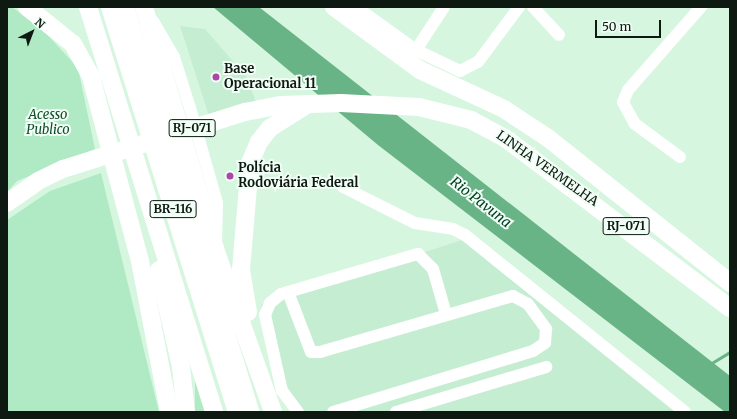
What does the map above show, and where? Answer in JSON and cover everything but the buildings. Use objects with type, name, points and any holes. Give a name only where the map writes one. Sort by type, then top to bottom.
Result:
[{"type":"highway","points":[[27,7],[73,44],[91,77],[140,261],[169,412]]},
{"type":"highway","name":"BR-116","points":[[88,7],[140,168],[214,412]]},
{"type":"highway","name":"BR-116","points":[[110,7],[237,412]]},
{"type":"highway","name":"BR-116","points":[[125,7],[250,412]]},
{"type":"highway","name":"BR-116","points":[[144,7],[215,249],[272,397]]},
{"type":"highway","points":[[334,7],[420,70],[504,109],[548,138],[648,218]]},
{"type":"highway","points":[[272,397],[243,291],[241,252],[254,153],[270,128],[310,104]]},
{"type":"highway","name":"LINHA VERMELHA","points":[[7,203],[38,180],[78,165],[245,112],[310,104],[419,107],[471,120],[500,135],[730,308]]},
{"type":"highway","points":[[519,148],[648,218]]},
{"type":"highway","points":[[140,168],[180,367],[186,412]]},
{"type":"highway","name":"RJ-071","points":[[648,218],[730,283]]},
{"type":"highway","points":[[168,263],[179,277],[202,325],[232,412]]},
{"type":"street","points":[[356,7],[416,50],[460,71],[472,67],[486,53],[519,7]]},
{"type":"street","points":[[416,50],[444,7]]},
{"type":"street","points":[[533,7],[559,36]]},
{"type":"street","points":[[680,157],[635,124],[623,102],[628,90],[701,7]]},
{"type":"street","points":[[343,187],[415,223],[465,235],[685,412]]},
{"type":"street","points":[[298,412],[272,397],[265,315],[270,303],[288,292],[418,254],[433,269],[446,314]]},
{"type":"street","points":[[288,292],[306,347],[311,352],[320,352],[446,314],[518,297],[539,316],[547,337],[545,343],[533,351],[334,412]]},
{"type":"street","points":[[396,412],[546,368]]},
{"type":"shaded area","points":[[180,26],[205,29],[246,76],[257,105],[209,116]]},
{"type":"shaded area","points":[[462,240],[675,412],[295,412],[261,305]]},
{"type":"green space","name":"Acesso Publico","points":[[7,7],[12,7],[43,30],[78,68],[95,149],[17,181],[7,192]]},
{"type":"green space","points":[[101,173],[159,412],[7,412],[7,220],[50,191]]},
{"type":"green space","points":[[195,374],[205,412],[195,412]]},
{"type":"water","name":"Rio Pavuna","points":[[213,7],[259,7],[730,376],[730,412],[725,412],[378,145]]},
{"type":"waterway","points":[[710,364],[730,352]]},
{"type":"place","name":"Base Operacional 11","points":[[216,77]]},
{"type":"place","name":"Polícia Rodoviária Federal","points":[[230,176]]}]
